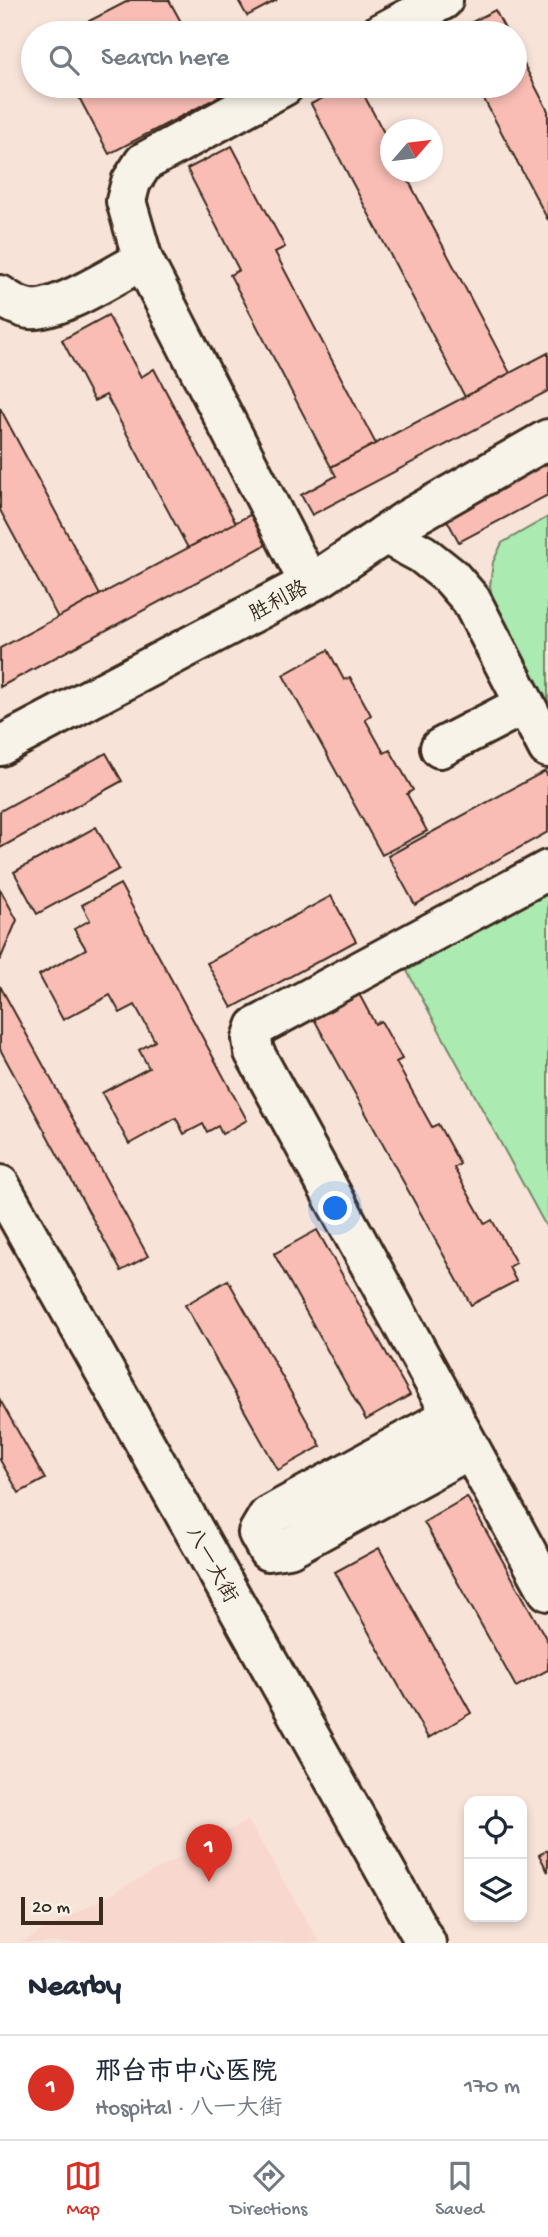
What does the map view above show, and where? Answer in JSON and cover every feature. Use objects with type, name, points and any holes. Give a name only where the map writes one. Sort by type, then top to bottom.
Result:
[{"type":"street","points":[[404,21],[443,0]]},
{"type":"street","points":[[262,98],[144,162],[131,182],[126,201],[143,260],[309,583]]},
{"type":"street","points":[[0,295],[28,309],[55,307],[143,260]]},
{"type":"street","name":"胜利路","points":[[0,746],[309,583],[408,519],[548,439]]},
{"type":"street","points":[[385,534],[422,554],[451,577],[471,600],[548,748]]},
{"type":"street","points":[[440,748],[525,704]]},
{"type":"street","points":[[548,870],[257,1027],[252,1039],[254,1052],[548,1591]]},
{"type":"street","name":"八一大街","points":[[0,1185],[426,1943]]},
{"type":"street","name":"八一大街","points":[[0,1237],[397,1943]]},
{"type":"street","points":[[453,1415],[268,1516],[258,1533],[268,1551],[289,1548],[470,1449]]},
{"type":"street","points":[[215,1569],[263,1542]]},
{"type":"shaded area","points":[[248,1820],[320,1943],[20,1943]]},
{"type":"green space","points":[[548,517],[548,710],[494,605],[490,586],[493,562],[502,543]]},
{"type":"green space","points":[[548,891],[548,1230],[407,971]]},
{"type":"building","points":[[130,0],[169,0],[180,21],[89,21]]},
{"type":"building","points":[[238,0],[277,0],[247,16]]},
{"type":"building","points":[[495,10],[501,21],[474,21]]},
{"type":"building","points":[[527,70],[548,111],[548,220],[483,98],[527,98]]},
{"type":"building","points":[[79,98],[216,98],[109,154]]},
{"type":"building","points":[[323,98],[365,98],[380,125],[380,182],[409,182],[510,373],[465,397],[311,104]]},
{"type":"building","points":[[232,146],[285,247],[275,252],[376,444],[331,467],[230,275],[239,270],[187,169]]},
{"type":"building","points":[[108,315],[141,377],[154,369],[236,523],[188,548],[106,395],[94,401],[62,340]]},
{"type":"building","points":[[548,353],[548,391],[312,515],[301,495],[336,476],[331,467]]},
{"type":"building","points":[[0,408],[100,595],[58,618],[0,510]]},
{"type":"building","points":[[548,459],[548,495],[459,542],[444,515]]},
{"type":"building","points":[[257,511],[273,541],[0,687],[0,648]]},
{"type":"building","points":[[328,650],[344,680],[350,677],[371,715],[365,719],[384,753],[390,750],[413,790],[407,794],[427,831],[382,855],[283,675]]},
{"type":"building","points":[[106,753],[122,781],[0,848],[0,811]]},
{"type":"building","points":[[545,771],[548,777],[548,832],[415,905],[388,856]]},
{"type":"building","points":[[96,827],[119,869],[37,914],[14,872]]},
{"type":"building","points":[[120,884],[247,1120],[222,1134],[218,1126],[207,1132],[203,1124],[184,1134],[176,1118],[129,1144],[102,1093],[149,1068],[139,1050],[155,1041],[135,1005],[120,1013],[110,995],[63,1020],[39,975],[86,949],[74,929],[90,920],[82,905]]},
{"type":"building","points":[[0,889],[17,920],[0,960]]},
{"type":"building","points":[[331,896],[356,941],[232,1008],[207,963]]},
{"type":"building","points":[[0,986],[148,1256],[121,1271],[0,1049]]},
{"type":"building","points":[[359,994],[375,1024],[381,1021],[402,1059],[396,1062],[432,1127],[438,1124],[460,1164],[454,1168],[485,1224],[492,1220],[516,1263],[509,1267],[516,1281],[471,1305],[314,1019]]},
{"type":"building","points":[[317,1230],[410,1395],[366,1420],[274,1254]]},
{"type":"building","points":[[228,1280],[321,1446],[278,1470],[185,1305]]},
{"type":"building","points":[[0,1400],[45,1479],[19,1493],[0,1460]]},
{"type":"building","points":[[467,1497],[548,1642],[548,1670],[516,1687],[424,1522]]},
{"type":"building","points":[[379,1548],[471,1713],[428,1738],[335,1572]]},
{"type":"building","points":[[548,1850],[548,1872],[539,1855]]},
{"type":"place","name":"邢台市中心医院","points":[[209,1882]]}]
